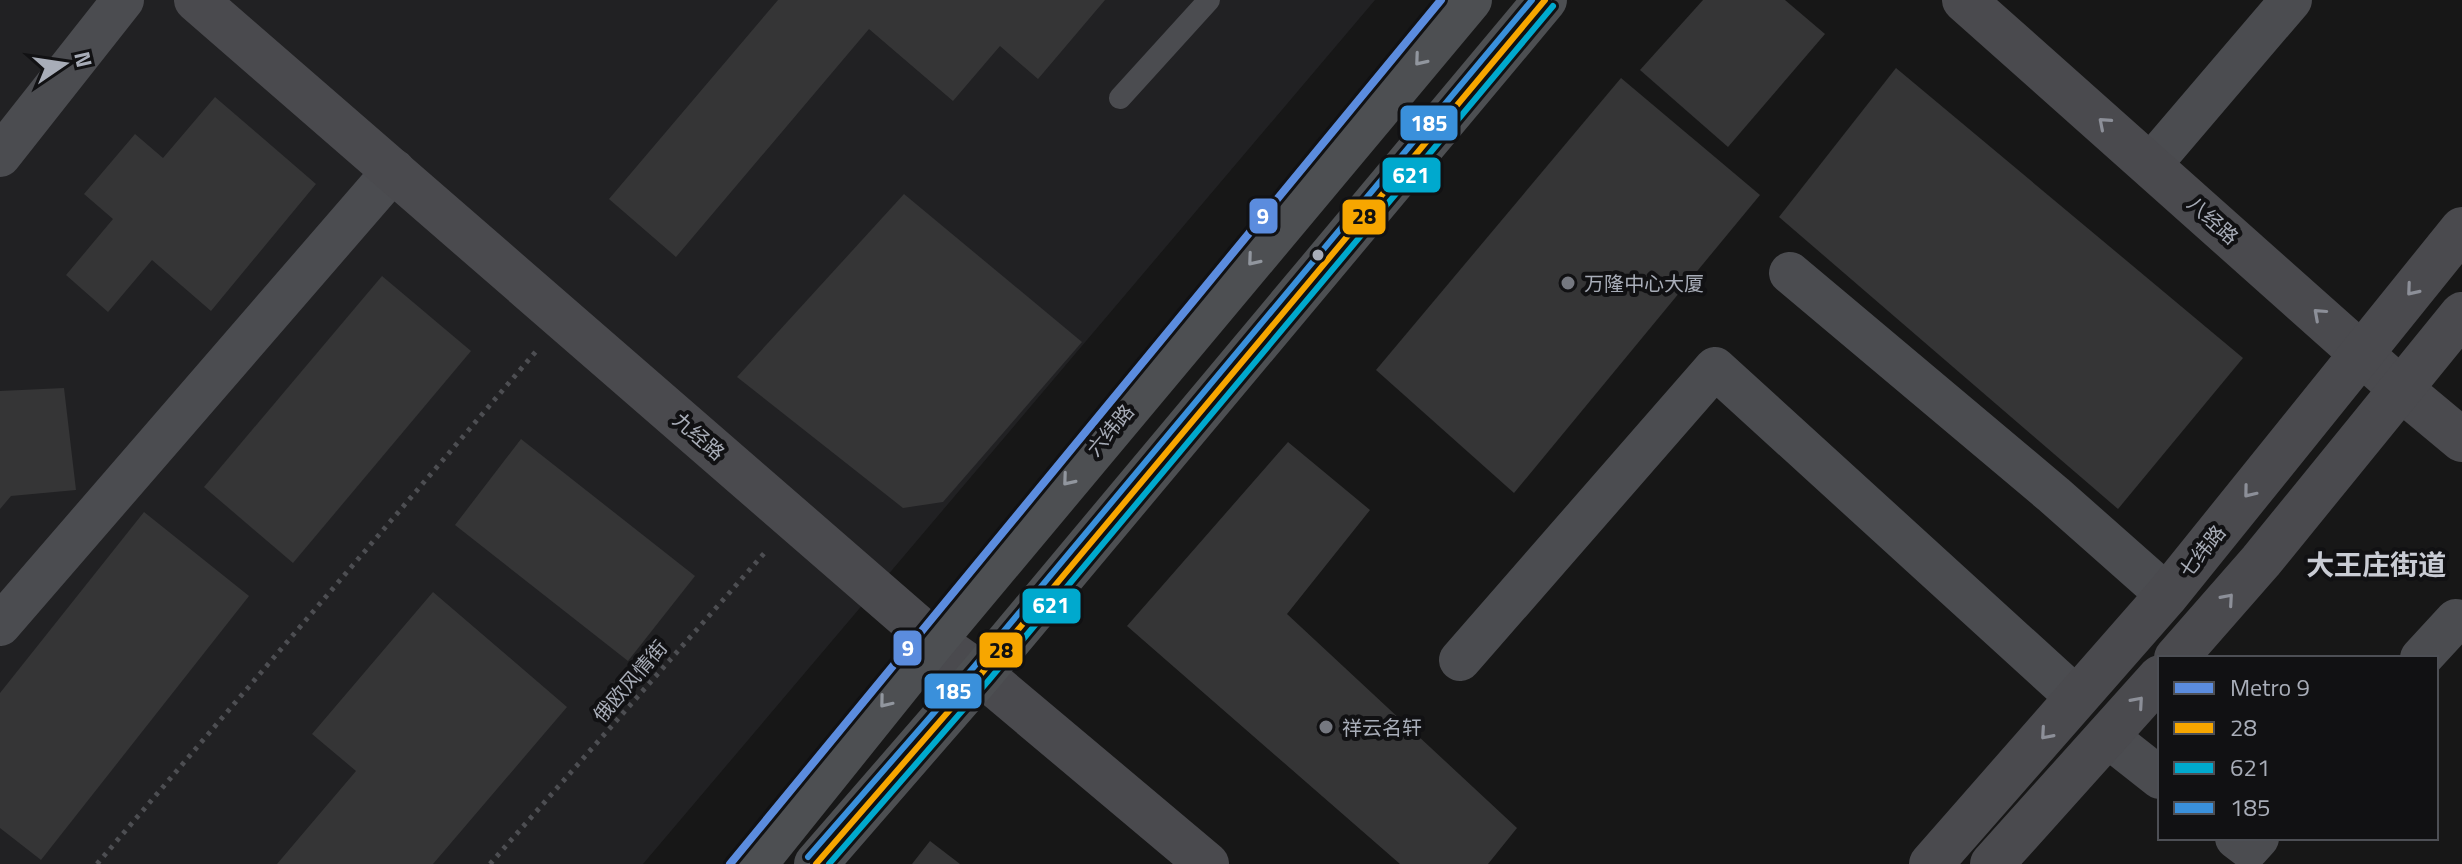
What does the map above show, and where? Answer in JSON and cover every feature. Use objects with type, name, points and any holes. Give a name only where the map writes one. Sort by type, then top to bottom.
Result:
[{"type":"main road","name":"六纬路","points":[[755,864],[934,641],[1470,0]]},
{"type":"main road","points":[[816,864],[981,674],[1545,0]]},
{"type":"street","points":[[0,156],[123,0]]},
{"type":"street","name":"九经路","points":[[196,0],[934,641],[981,674],[1207,864]]},
{"type":"street","name":"八经路","points":[[1964,0],[2462,440]]},
{"type":"street","points":[[2151,164],[2291,0]]},
{"type":"street","points":[[0,625],[394,170]]},
{"type":"street","name":"七纬路","points":[[1931,864],[2167,595],[2462,229]]},
{"type":"street","points":[[1790,273],[2054,495],[2167,595]]},
{"type":"street","points":[[2178,656],[2261,561],[2462,314]]},
{"type":"street","points":[[1460,660],[1715,368],[2077,698]]},
{"type":"street","points":[[2423,656],[2456,620]]},
{"type":"street","points":[[1992,864],[2158,679]]},
{"type":"street","points":[[2108,737],[2158,776]]},
{"type":"street","points":[[2239,840],[2249,848],[2256,840]]},
{"type":"lane","points":[[1120,98],[1209,0]]},
{"type":"path","points":[[97,864],[564,318]]},
{"type":"path","name":"俄欧风情街","points":[[490,864],[794,519]]},
{"type":"shaded area","points":[[0,0],[1375,0],[643,864],[0,864]]},
{"type":"building","points":[[778,0],[1105,0],[1038,79],[1000,46],[953,101],[869,29],[676,257],[609,199]]},
{"type":"building","points":[[1703,0],[1785,0],[1825,34],[1728,147],[1640,70]]},
{"type":"building","points":[[1896,68],[2243,358],[2118,509],[1779,217]]},
{"type":"building","name":"万隆中心大厦","points":[[1621,78],[1760,195],[1514,493],[1376,370]]},
{"type":"building","points":[[215,97],[316,184],[211,311],[152,260],[108,312],[66,275],[113,219],[84,194],[135,134],[163,158]]},
{"type":"building","points":[[904,194],[1082,342],[943,502],[903,508],[737,377]]},
{"type":"building","points":[[382,276],[471,351],[293,563],[204,487]]},
{"type":"building","points":[[64,388],[76,490],[11,496],[0,509],[0,391]]},
{"type":"building","points":[[521,439],[695,576],[628,661],[455,525]]},
{"type":"building","name":"祥云名轩","points":[[1288,442],[1370,510],[1287,614],[1517,828],[1488,864],[1400,864],[1127,626]]},
{"type":"building","points":[[144,512],[249,596],[41,860],[0,828],[0,693]]},
{"type":"building","points":[[433,592],[567,707],[433,864],[277,864],[356,771],[312,734]]},
{"type":"building","points":[[930,841],[960,864],[912,864]]},
{"type":"metro line","name":"9","points":[[730,864],[1441,0]]},
{"type":"transit line","name":"185","points":[[808,857],[973,668],[1532,0]]},
{"type":"transit line","name":"28","points":[[816,864],[981,674],[1545,0]]},
{"type":"transit line","name":"621","points":[[829,864],[989,680],[1553,6]]},
{"type":"place","name":"万隆中心大厦","points":[[1568,283]]},
{"type":"place","name":"祥云名轩","points":[[1326,727]]},
{"type":"district","name":"大王庄街道","points":[[2376,564]]}]
